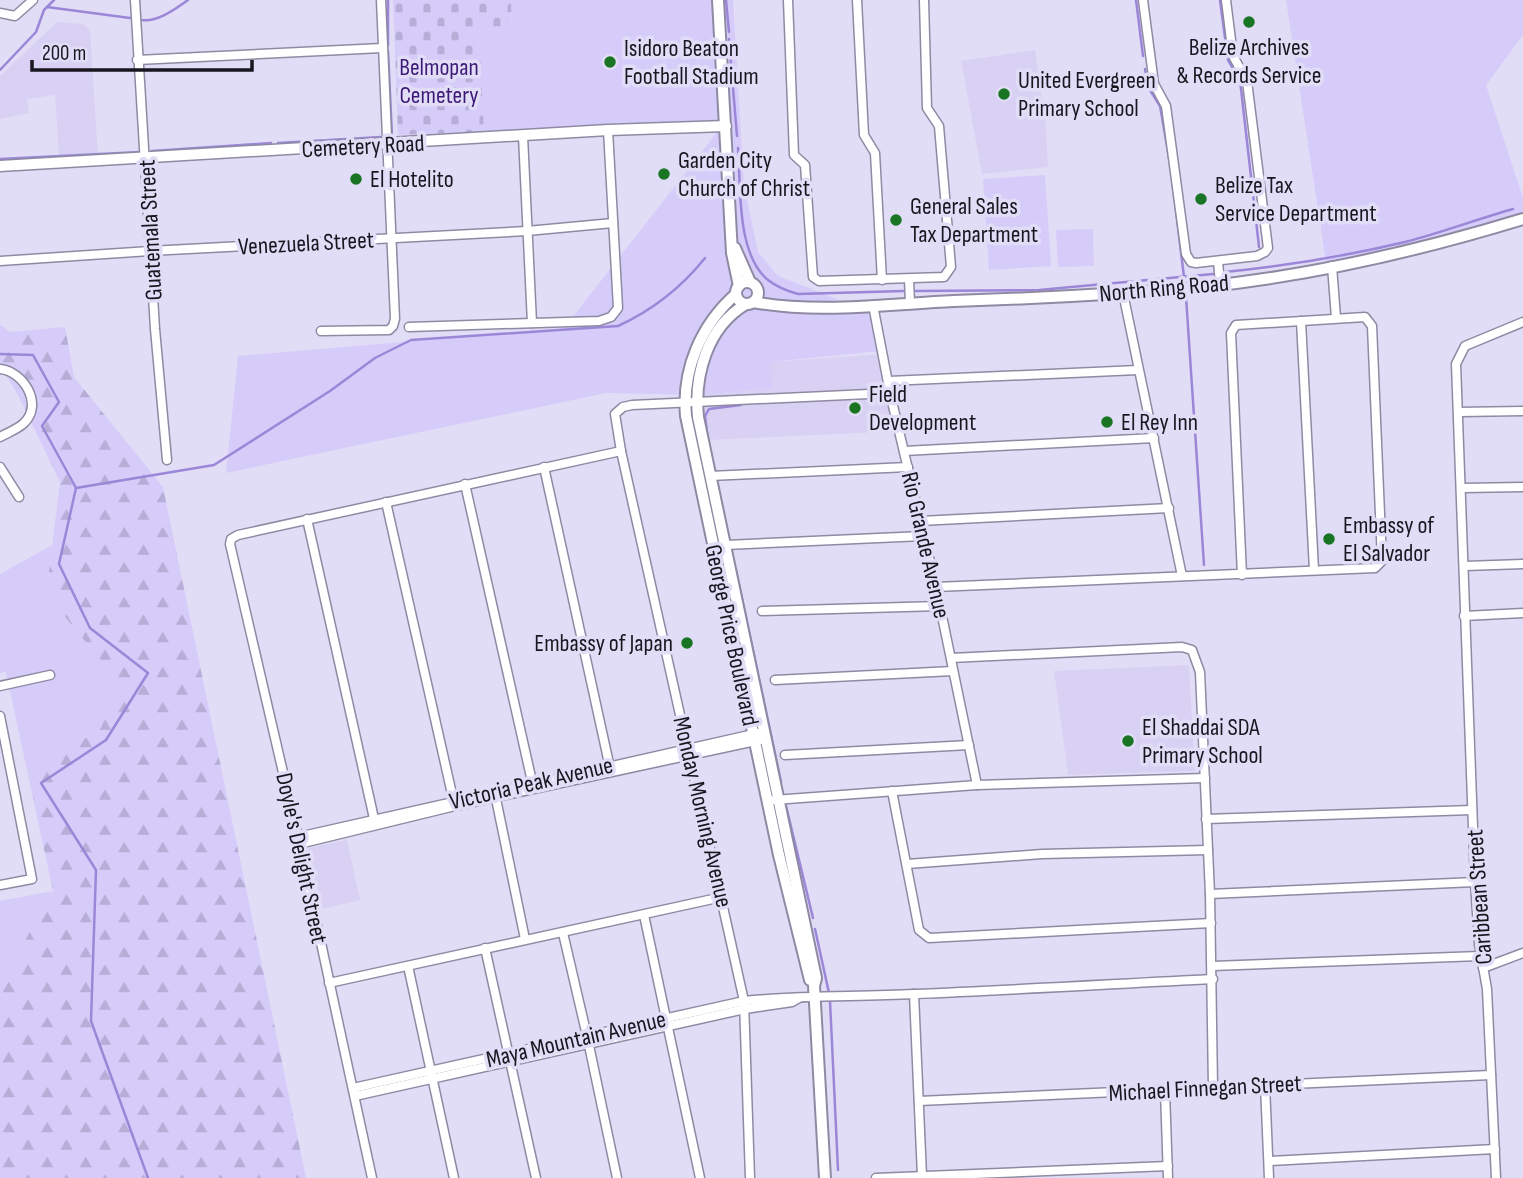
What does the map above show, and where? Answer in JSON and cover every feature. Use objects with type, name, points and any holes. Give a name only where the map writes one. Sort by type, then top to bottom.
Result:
[{"type":"main road","points":[[718,0],[732,243],[746,288],[758,297],[750,303],[739,300],[746,288]]},
{"type":"main road","name":"North Ring Road","points":[[750,303],[789,307],[873,305],[1123,293],[1220,284],[1332,266],[1432,245],[1523,219]]},
{"type":"main road","name":"North Ring Road","points":[[746,288],[798,306]]},
{"type":"main road","name":"George Price Boulevard","points":[[746,288],[717,314],[704,345],[691,402],[773,800],[816,978],[814,986],[825,1178]]},
{"type":"main road","name":"George Price Boulevard","points":[[704,345],[731,315],[750,303]]},
{"type":"main road","name":"George Price Boulevard","points":[[691,402],[710,476],[730,598]]},
{"type":"street","points":[[0,13],[15,16],[33,0]]},
{"type":"street","name":"Guatemala Street","points":[[135,0],[150,251],[167,460]]},
{"type":"street","points":[[321,331],[388,330],[395,319],[382,0]]},
{"type":"street","points":[[788,0],[794,155],[805,165],[813,277],[819,281],[944,277],[951,267],[939,126],[927,107],[924,0]]},
{"type":"street","points":[[857,0],[863,135],[875,153],[882,280]]},
{"type":"street","points":[[1143,0],[1154,84],[1166,106],[1186,254],[1191,262],[1196,263],[1261,255],[1268,248],[1247,81],[1233,56],[1226,0]]},
{"type":"street","points":[[137,60],[382,48]]},
{"type":"street","name":"Cemetery Road","points":[[0,166],[608,130],[726,126]]},
{"type":"street","points":[[409,327],[599,321],[611,317],[618,308],[608,130]]},
{"type":"street","points":[[523,136],[532,323]]},
{"type":"street","name":"Venezuela Street","points":[[0,261],[527,231],[612,223]]},
{"type":"street","points":[[1218,261],[1220,284]]},
{"type":"street","points":[[1332,266],[1336,318]]},
{"type":"street","points":[[909,279],[910,303]]},
{"type":"street","points":[[1123,293],[1182,576]]},
{"type":"street","name":"Rio Grande Avenue","points":[[873,305],[977,785]]},
{"type":"street","points":[[936,587],[1242,575],[1375,568],[1382,561],[1372,326],[1365,317],[1236,324],[1231,333],[1242,575]]},
{"type":"street","points":[[1300,321],[1314,570]]},
{"type":"street","name":"Caribbean Street","points":[[1496,1178],[1487,989],[1480,956],[1475,882],[1456,364],[1465,346],[1523,322]]},
{"type":"street","points":[[0,369],[14,372],[23,381],[33,402],[30,415],[24,423],[0,437]]},
{"type":"street","points":[[889,381],[1138,370]]},
{"type":"street","points":[[691,402],[890,393]]},
{"type":"street","name":"Monday Morning Avenue","points":[[691,402],[623,407],[615,414],[615,421],[745,1005],[750,1178]]},
{"type":"street","points":[[1459,412],[1523,411]]},
{"type":"street","points":[[904,451],[1154,438]]},
{"type":"street","points":[[374,823],[307,519],[621,451]]},
{"type":"street","points":[[0,467],[19,497]]},
{"type":"street","points":[[544,467],[611,769]]},
{"type":"street","points":[[710,476],[908,467]]},
{"type":"street","points":[[464,484],[533,786]]},
{"type":"street","points":[[1462,488],[1523,487]]},
{"type":"street","points":[[386,502],[454,803]]},
{"type":"street","points":[[920,521],[1169,508]]},
{"type":"street","name":"Doyle's Delight Street","points":[[307,519],[238,535],[230,544],[372,1178]]},
{"type":"street","points":[[726,545],[923,536]]},
{"type":"street","points":[[1465,566],[1523,564]]},
{"type":"street","points":[[762,611],[940,606]]},
{"type":"street","points":[[1464,616],[1523,613]]},
{"type":"street","points":[[951,658],[1182,647],[1192,650],[1199,672],[1205,778],[1213,966],[1213,1088]]},
{"type":"street","points":[[775,680],[953,671]]},
{"type":"street","points":[[0,686],[50,675]]},
{"type":"street","points":[[0,716],[32,879],[0,885]]},
{"type":"street","name":"Victoria Peak Avenue","points":[[298,840],[760,736]]},
{"type":"street","points":[[785,755],[968,745]]},
{"type":"street","points":[[773,800],[977,785],[1205,778]]},
{"type":"street","points":[[892,791],[919,930],[929,938],[1211,923]]},
{"type":"street","points":[[495,795],[525,939]]},
{"type":"street","points":[[1206,819],[1472,810]]},
{"type":"street","points":[[907,864],[1042,854],[1208,850]]},
{"type":"street","points":[[1210,894],[1475,882]]},
{"type":"street","points":[[329,983],[722,897]]},
{"type":"street","points":[[644,915],[701,1178]]},
{"type":"street","points":[[563,933],[617,1178]]},
{"type":"street","points":[[485,948],[536,1178]]},
{"type":"street","points":[[1483,968],[1523,953]]},
{"type":"street","points":[[1213,966],[1480,956]]},
{"type":"street","points":[[408,966],[454,1178]]},
{"type":"street","name":"Maya Mountain Avenue","points":[[354,1092],[792,996],[815,998],[914,995],[1213,979]]},
{"type":"street","points":[[914,995],[922,1176]]},
{"type":"street","name":"Michael Finnegan Street","points":[[919,1101],[1491,1075]]},
{"type":"street","points":[[1265,1084],[1269,1178]]},
{"type":"street","points":[[1165,1091],[1168,1178]]},
{"type":"street","points":[[1269,1161],[1495,1149]]},
{"type":"street","points":[[876,1178],[1168,1167]]},
{"type":"shaded area","points":[[57,22],[83,24],[90,30],[98,156],[59,158],[55,95],[27,99],[29,113],[0,119],[0,76]]},
{"type":"shaded area","name":"United Evergreen Primary School","points":[[1035,50],[1046,127],[1048,167],[982,174],[961,61]]},
{"type":"shaded area","points":[[884,354],[900,431],[708,440],[702,395],[771,388],[771,362]]},
{"type":"shaded area","name":"El Shaddai SDA Primary School","points":[[1189,665],[1195,771],[1068,775],[1054,671]]},
{"type":"shaded area","points":[[347,840],[360,900],[322,909],[308,848]]},
{"type":"green space","name":"Belmopan Cemetery","points":[[393,0],[511,0],[512,29],[479,31],[484,132],[398,135]]},
{"type":"green space","points":[[511,0],[733,0],[744,185],[758,252],[778,276],[870,312],[880,351],[771,362],[772,388],[702,395],[606,393],[226,473],[238,356],[564,328],[718,131],[388,144],[387,137],[392,136],[483,132],[479,31],[512,29]]},
{"type":"green space","points":[[1286,0],[1523,0],[1523,35],[1486,85],[1523,198],[1523,219],[1332,266],[1326,262]]},
{"type":"green space","points":[[1045,175],[1051,266],[989,270],[983,179]]},
{"type":"green space","points":[[1093,229],[1094,266],[1058,267],[1056,230]]},
{"type":"green space","points":[[0,325],[10,332],[65,327],[74,377],[163,487],[306,1178],[0,1178],[0,977],[23,944],[53,891],[28,775],[101,728],[118,681],[46,594],[60,482],[18,395],[0,366]]},
{"type":"green space","points":[[52,545],[46,594],[118,681],[101,728],[28,775],[6,672],[0,673],[0,574]]},
{"type":"green space","points":[[53,891],[23,944],[0,977],[0,901]]},
{"type":"waterway","points":[[0,70],[36,32],[44,10],[54,0]]},
{"type":"waterway","points":[[142,20],[160,17],[188,0]]},
{"type":"waterway","points":[[388,0],[388,45]]},
{"type":"waterway","points":[[726,0],[729,32]]},
{"type":"waterway","points":[[1136,0],[1143,56]]},
{"type":"waterway","points":[[1220,0],[1228,60],[1240,80],[1259,247]]},
{"type":"waterway","points":[[47,7],[130,18]]},
{"type":"waterway","points":[[729,39],[737,136]]},
{"type":"waterway","points":[[388,51],[392,136]]},
{"type":"waterway","points":[[1145,69],[1148,87],[1160,106],[1170,163]]},
{"type":"waterway","points":[[278,143],[381,137]]},
{"type":"waterway","points":[[152,151],[271,143]]},
{"type":"waterway","points":[[738,148],[745,237],[750,254],[768,280],[798,294],[904,291]]},
{"type":"waterway","points":[[0,159],[140,152]]},
{"type":"waterway","points":[[1171,169],[1184,277]]},
{"type":"waterway","points":[[1225,272],[1293,264],[1383,247],[1513,209]]},
{"type":"waterway","points":[[76,488],[214,465],[330,391],[375,358],[411,340],[618,326],[666,297],[705,258]]},
{"type":"waterway","points":[[916,291],[1039,290],[1213,274]]},
{"type":"waterway","points":[[1186,297],[1204,565]]},
{"type":"waterway","points":[[0,354],[33,355],[59,402],[42,426],[76,488],[59,564],[90,628],[148,673],[106,740],[41,783],[96,870],[91,1021],[148,1178]]},
{"type":"waterway","points":[[707,433],[705,416],[709,409],[741,405]]},
{"type":"waterway","points":[[736,570],[781,782]]},
{"type":"waterway","points":[[786,806],[813,918]]},
{"type":"waterway","points":[[815,929],[829,993]]},
{"type":"waterway","points":[[830,1001],[838,1170]]},
{"type":"place","name":"Belize Archives & Records Service","points":[[1249,22]]},
{"type":"place","name":"Isidoro Beaton Football Stadium","points":[[610,62]]},
{"type":"place","name":"United Evergreen Primary School","points":[[1004,94]]},
{"type":"place","name":"Garden City Church of Christ","points":[[664,174]]},
{"type":"place","name":"El Hotelito","points":[[356,179]]},
{"type":"place","name":"Belize Tax Service Department","points":[[1201,199]]},
{"type":"place","name":"General Sales Tax Department","points":[[896,220]]},
{"type":"place","name":"Field Development","points":[[855,408]]},
{"type":"place","name":"El Rey Inn","points":[[1107,422]]},
{"type":"place","name":"Embassy of El Salvador","points":[[1329,539]]},
{"type":"place","name":"Embassy of Japan","points":[[687,643]]},
{"type":"place","name":"El Shaddai SDA Primary School","points":[[1128,741]]}]
